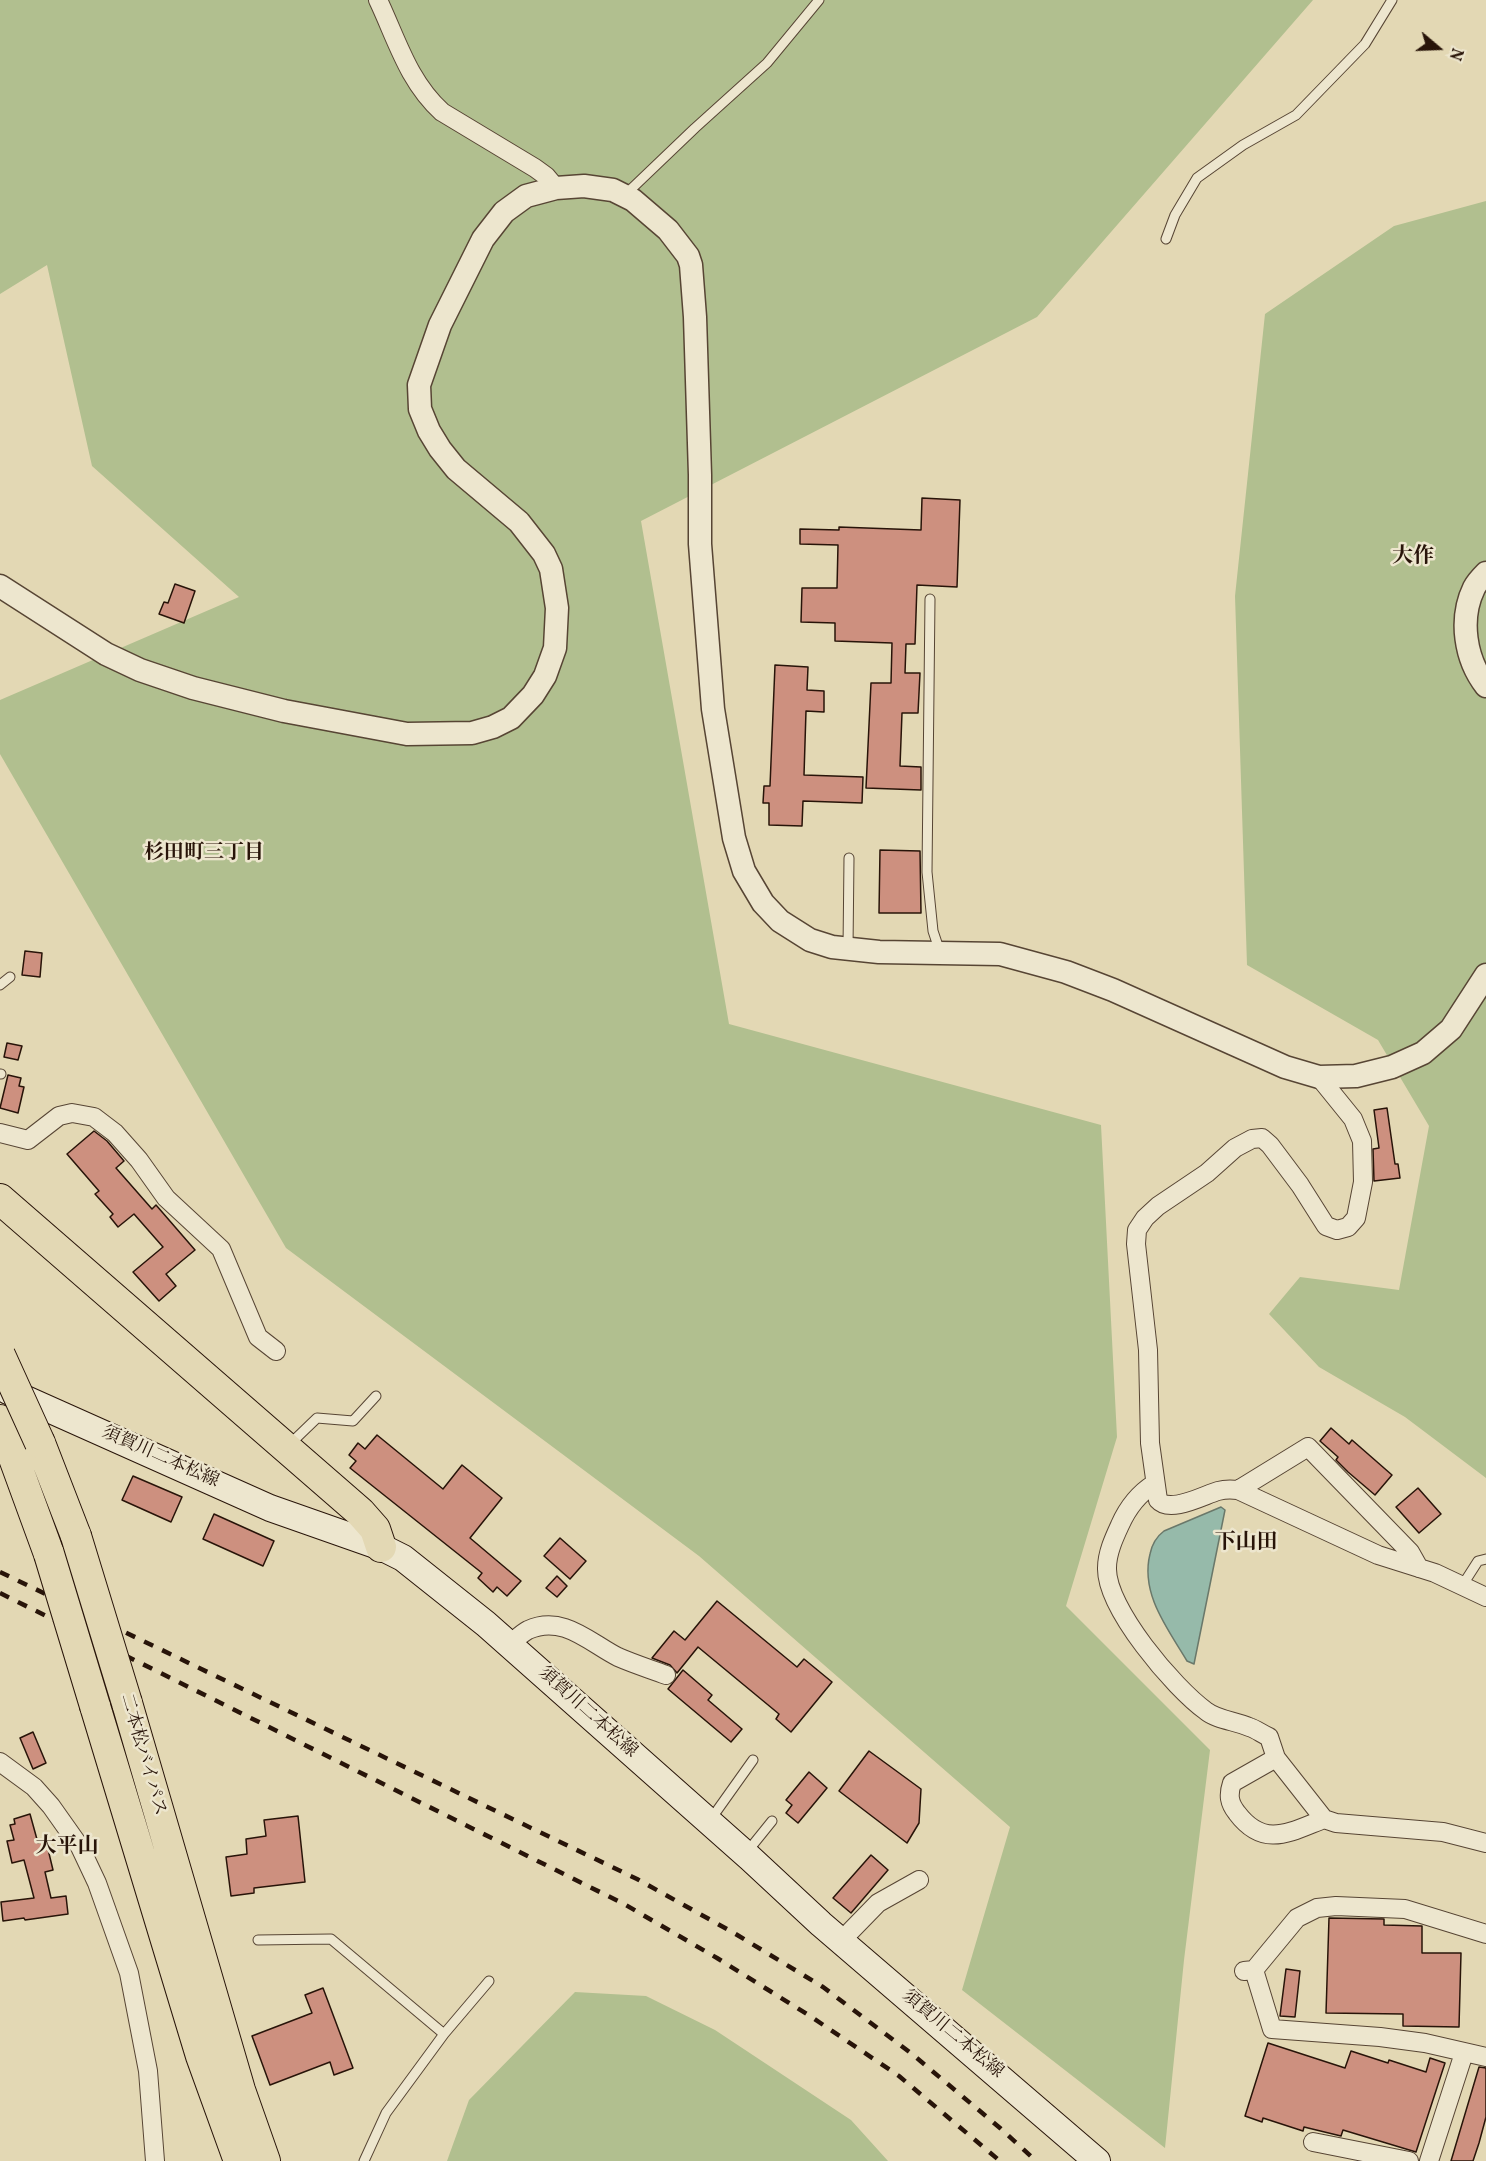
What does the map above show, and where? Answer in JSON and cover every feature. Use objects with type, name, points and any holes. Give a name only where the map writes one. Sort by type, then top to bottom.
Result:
[{"type":"highway","points":[[0,1199],[360,1512],[375,1529],[381,1547]]},
{"type":"highway","name":"二本松バイパス","points":[[0,1355],[40,1443],[76,1536],[240,2090],[265,2161]]},
{"type":"highway","name":"二本松バイパス","points":[[3,1428],[49,1554],[201,2056],[239,2161]]},
{"type":"main road","name":"須賀川二本松線","points":[[0,1387],[270,1508],[381,1547],[404,1558],[510,1644],[841,1941],[1097,2161]]},
{"type":"street","points":[[378,0],[408,69],[434,105],[535,168],[556,188]]},
{"type":"street","points":[[0,586],[106,654],[140,670],[193,688],[284,711],[407,734],[472,733],[493,728],[511,718],[533,695],[545,676],[555,648],[558,608],[551,569],[544,554],[519,522],[456,469],[440,449],[424,419],[418,394],[420,378],[440,325],[491,226],[504,212],[526,196],[556,188],[584,186],[613,190],[653,215],[688,256],[691,265],[700,475],[700,544],[713,709],[734,838],[744,871],[763,903],[780,921],[810,940],[832,947],[879,952],[1000,954],[1066,972],[1113,990],[1285,1067],[1319,1077],[1356,1076],[1392,1067],[1423,1053],[1451,1029],[1486,975]]},
{"type":"street","points":[[1486,573],[1474,586],[1468,607],[1466,629],[1467,645],[1486,686]]},
{"type":"street","points":[[1319,1077],[1353,1119],[1362,1141],[1363,1182],[1356,1218],[1348,1227],[1337,1230],[1326,1227],[1300,1185],[1270,1144],[1262,1138],[1252,1139],[1235,1148],[1207,1173],[1158,1206],[1145,1218],[1137,1230],[1136,1244],[1148,1350],[1148,1404],[1154,1484],[1158,1500],[1164,1505],[1183,1503],[1220,1490],[1238,1490],[1378,1555],[1419,1568],[1486,1597]]},
{"type":"street","points":[[0,1133],[28,1140],[59,1116],[72,1113],[94,1117],[115,1133],[139,1160],[166,1198],[221,1249],[258,1337],[276,1352]]},
{"type":"street","points":[[1238,1490],[1308,1447],[1410,1552],[1419,1568]]},
{"type":"street","points":[[1154,1484],[1140,1492],[1125,1515],[1112,1543],[1107,1568],[1111,1591],[1123,1615],[1177,1684],[1208,1713],[1249,1727],[1269,1737],[1276,1758],[1324,1819],[1336,1824],[1443,1832],[1486,1843]]},
{"type":"street","points":[[510,1644],[529,1630],[551,1626],[561,1627],[578,1633],[618,1657],[666,1675]]},
{"type":"street","points":[[1276,1758],[1232,1783],[1228,1795],[1233,1808],[1245,1823],[1261,1834],[1273,1836],[1324,1819]]},
{"type":"street","points":[[0,1762],[34,1787],[51,1806],[80,1847],[97,1883],[129,1973],[148,2071],[155,2161]]},
{"type":"street","points":[[841,1941],[878,1903],[919,1880]]},
{"type":"street","points":[[1486,1934],[1405,1909],[1336,1906],[1317,1908],[1298,1918],[1249,1970],[1272,2029],[1380,2037],[1425,2043],[1486,2057]]},
{"type":"street","points":[[1429,2161],[1464,2053]]},
{"type":"street","points":[[1313,2142],[1408,2161]]},
{"type":"lane","points":[[625,196],[767,63],[819,0]]},
{"type":"lane","points":[[1166,239],[1175,214],[1197,178],[1243,145],[1296,114],[1365,44],[1392,0]]},
{"type":"lane","points":[[930,599],[927,872],[933,931],[940,952]]},
{"type":"lane","points":[[848,948],[849,858]]},
{"type":"lane","points":[[0,985],[10,977]]},
{"type":"lane","points":[[286,1448],[317,1418],[353,1421],[376,1396]]},
{"type":"lane","points":[[1462,1586],[1478,1561],[1486,1559]]},
{"type":"lane","points":[[709,1822],[753,1760]]},
{"type":"lane","points":[[746,1854],[772,1821]]},
{"type":"lane","points":[[258,1940],[331,1939],[444,2034]]},
{"type":"lane","points":[[364,2161],[386,2113],[444,2034],[489,1981]]},
{"type":"shaded area","points":[[0,0],[1313,0],[1037,317],[641,521],[729,1024],[1101,1125],[1117,1437],[1066,1606],[1210,1750],[1184,1960],[1165,2148],[962,1990],[1010,1827],[699,1556],[286,1248],[0,754],[0,700],[239,597],[92,466],[47,265],[0,294]]},
{"type":"shaded area","points":[[1486,201],[1486,1478],[1405,1417],[1319,1367],[1269,1314],[1300,1277],[1399,1290],[1429,1126],[1378,1040],[1247,965],[1235,596],[1265,314],[1394,226]]},
{"type":"shaded area","points":[[1221,1507],[1225,1510],[1194,1664],[1187,1661],[1164,1624],[1152,1597],[1148,1569],[1150,1554],[1155,1541],[1164,1531]]},
{"type":"shaded area","points":[[575,1992],[646,1996],[715,2030],[851,2120],[888,2161],[447,2161],[469,2100]]},
{"type":"building","points":[[922,498],[960,500],[957,587],[917,585],[915,644],[906,644],[905,673],[920,673],[918,713],[902,713],[900,766],[921,767],[921,790],[866,788],[871,683],[891,683],[892,643],[835,641],[835,623],[801,622],[802,588],[837,588],[838,545],[800,544],[800,529],[839,530],[839,527],[921,530]]},
{"type":"building","points":[[175,584],[195,591],[184,623],[159,614],[164,602],[168,603]]},
{"type":"building","points":[[775,665],[808,667],[807,690],[824,691],[824,712],[806,711],[804,775],[863,777],[862,803],[803,801],[802,826],[769,825],[769,803],[763,803],[764,786],[770,786]]},
{"type":"building","points":[[880,850],[920,851],[921,913],[879,913]]},
{"type":"building","points":[[25,951],[42,953],[40,977],[22,975]]},
{"type":"building","points":[[7,1043],[22,1046],[18,1060],[4,1057]]},
{"type":"building","points":[[8,1075],[21,1078],[19,1086],[24,1087],[18,1113],[0,1108]]},
{"type":"building","points":[[1387,1108],[1395,1164],[1398,1164],[1400,1178],[1374,1181],[1373,1149],[1379,1148],[1374,1110]]},
{"type":"building","points":[[94,1131],[107,1141],[124,1161],[116,1168],[152,1209],[156,1205],[195,1250],[166,1274],[176,1286],[159,1301],[133,1272],[163,1247],[134,1214],[118,1227],[110,1217],[113,1214],[95,1194],[99,1191],[67,1154]]},
{"type":"building","points":[[1331,1428],[1349,1444],[1352,1440],[1392,1475],[1375,1495],[1348,1472],[1336,1460],[1338,1457],[1320,1441]]},
{"type":"building","points":[[377,1435],[443,1489],[462,1465],[502,1498],[470,1538],[521,1581],[507,1596],[497,1587],[493,1592],[478,1578],[482,1573],[350,1468],[356,1461],[349,1455],[358,1443],[365,1449]]},
{"type":"building","points":[[133,1476],[182,1497],[171,1522],[122,1500]]},
{"type":"building","points":[[1418,1488],[1441,1514],[1419,1533],[1396,1507]]},
{"type":"building","points":[[214,1514],[274,1541],[263,1566],[203,1539]]},
{"type":"building","points":[[560,1538],[586,1561],[570,1579],[544,1556]]},
{"type":"building","points":[[557,1576],[567,1586],[557,1597],[546,1588]]},
{"type":"building","points":[[717,1601],[797,1667],[804,1659],[832,1682],[791,1732],[776,1719],[779,1714],[698,1647],[677,1673],[670,1665],[652,1658],[674,1631],[685,1640]]},
{"type":"building","points":[[683,1670],[712,1695],[708,1700],[742,1729],[731,1742],[668,1689]]},
{"type":"building","points":[[33,1732],[46,1763],[33,1769],[20,1738]]},
{"type":"building","points":[[869,1751],[921,1789],[919,1823],[907,1843],[839,1791]]},
{"type":"building","points":[[809,1772],[827,1788],[798,1823],[786,1813],[792,1805],[786,1800]]},
{"type":"building","points":[[30,1814],[38,1843],[46,1841],[53,1870],[45,1872],[51,1898],[66,1896],[68,1914],[3,1921],[1,1902],[34,1898],[24,1860],[12,1863],[7,1841],[14,1840],[10,1825],[15,1824],[14,1819]]},
{"type":"building","points":[[298,1816],[305,1882],[254,1888],[254,1893],[231,1896],[226,1857],[247,1854],[246,1839],[266,1836],[264,1820]]},
{"type":"building","points":[[871,1855],[888,1870],[851,1913],[833,1898]]},
{"type":"building","points":[[1329,1918],[1384,1919],[1384,1925],[1422,1926],[1422,1953],[1461,1953],[1459,2027],[1403,2026],[1403,2014],[1326,2013]]},
{"type":"building","points":[[1286,1969],[1300,1971],[1295,2017],[1280,2016]]},
{"type":"building","points":[[323,1988],[353,2068],[334,2075],[330,2062],[270,2085],[252,2036],[312,2013],[305,1995]]},
{"type":"building","points":[[1268,2043],[1345,2068],[1351,2051],[1426,2072],[1430,2058],[1445,2063],[1416,2152],[1343,2130],[1341,2136],[1304,2127],[1303,2131],[1263,2118],[1262,2122],[1245,2116]]},
{"type":"building","points":[[1479,2067],[1486,2068],[1486,2117],[1479,2143],[1473,2161],[1451,2161]]},
{"type":"railway","points":[[0,1572],[637,1879],[734,1933],[823,1987],[912,2054],[1036,2161]]},
{"type":"railway","points":[[0,1593],[624,1904],[810,2016],[899,2076],[1000,2161]]},
{"type":"district","name":"大作","points":[[1413,558]]},
{"type":"district","name":"杉田町三丁目","points":[[204,854]]},
{"type":"district","name":"下山田","points":[[1246,1544]]},
{"type":"district","name":"大平山","points":[[67,1848]]}]
